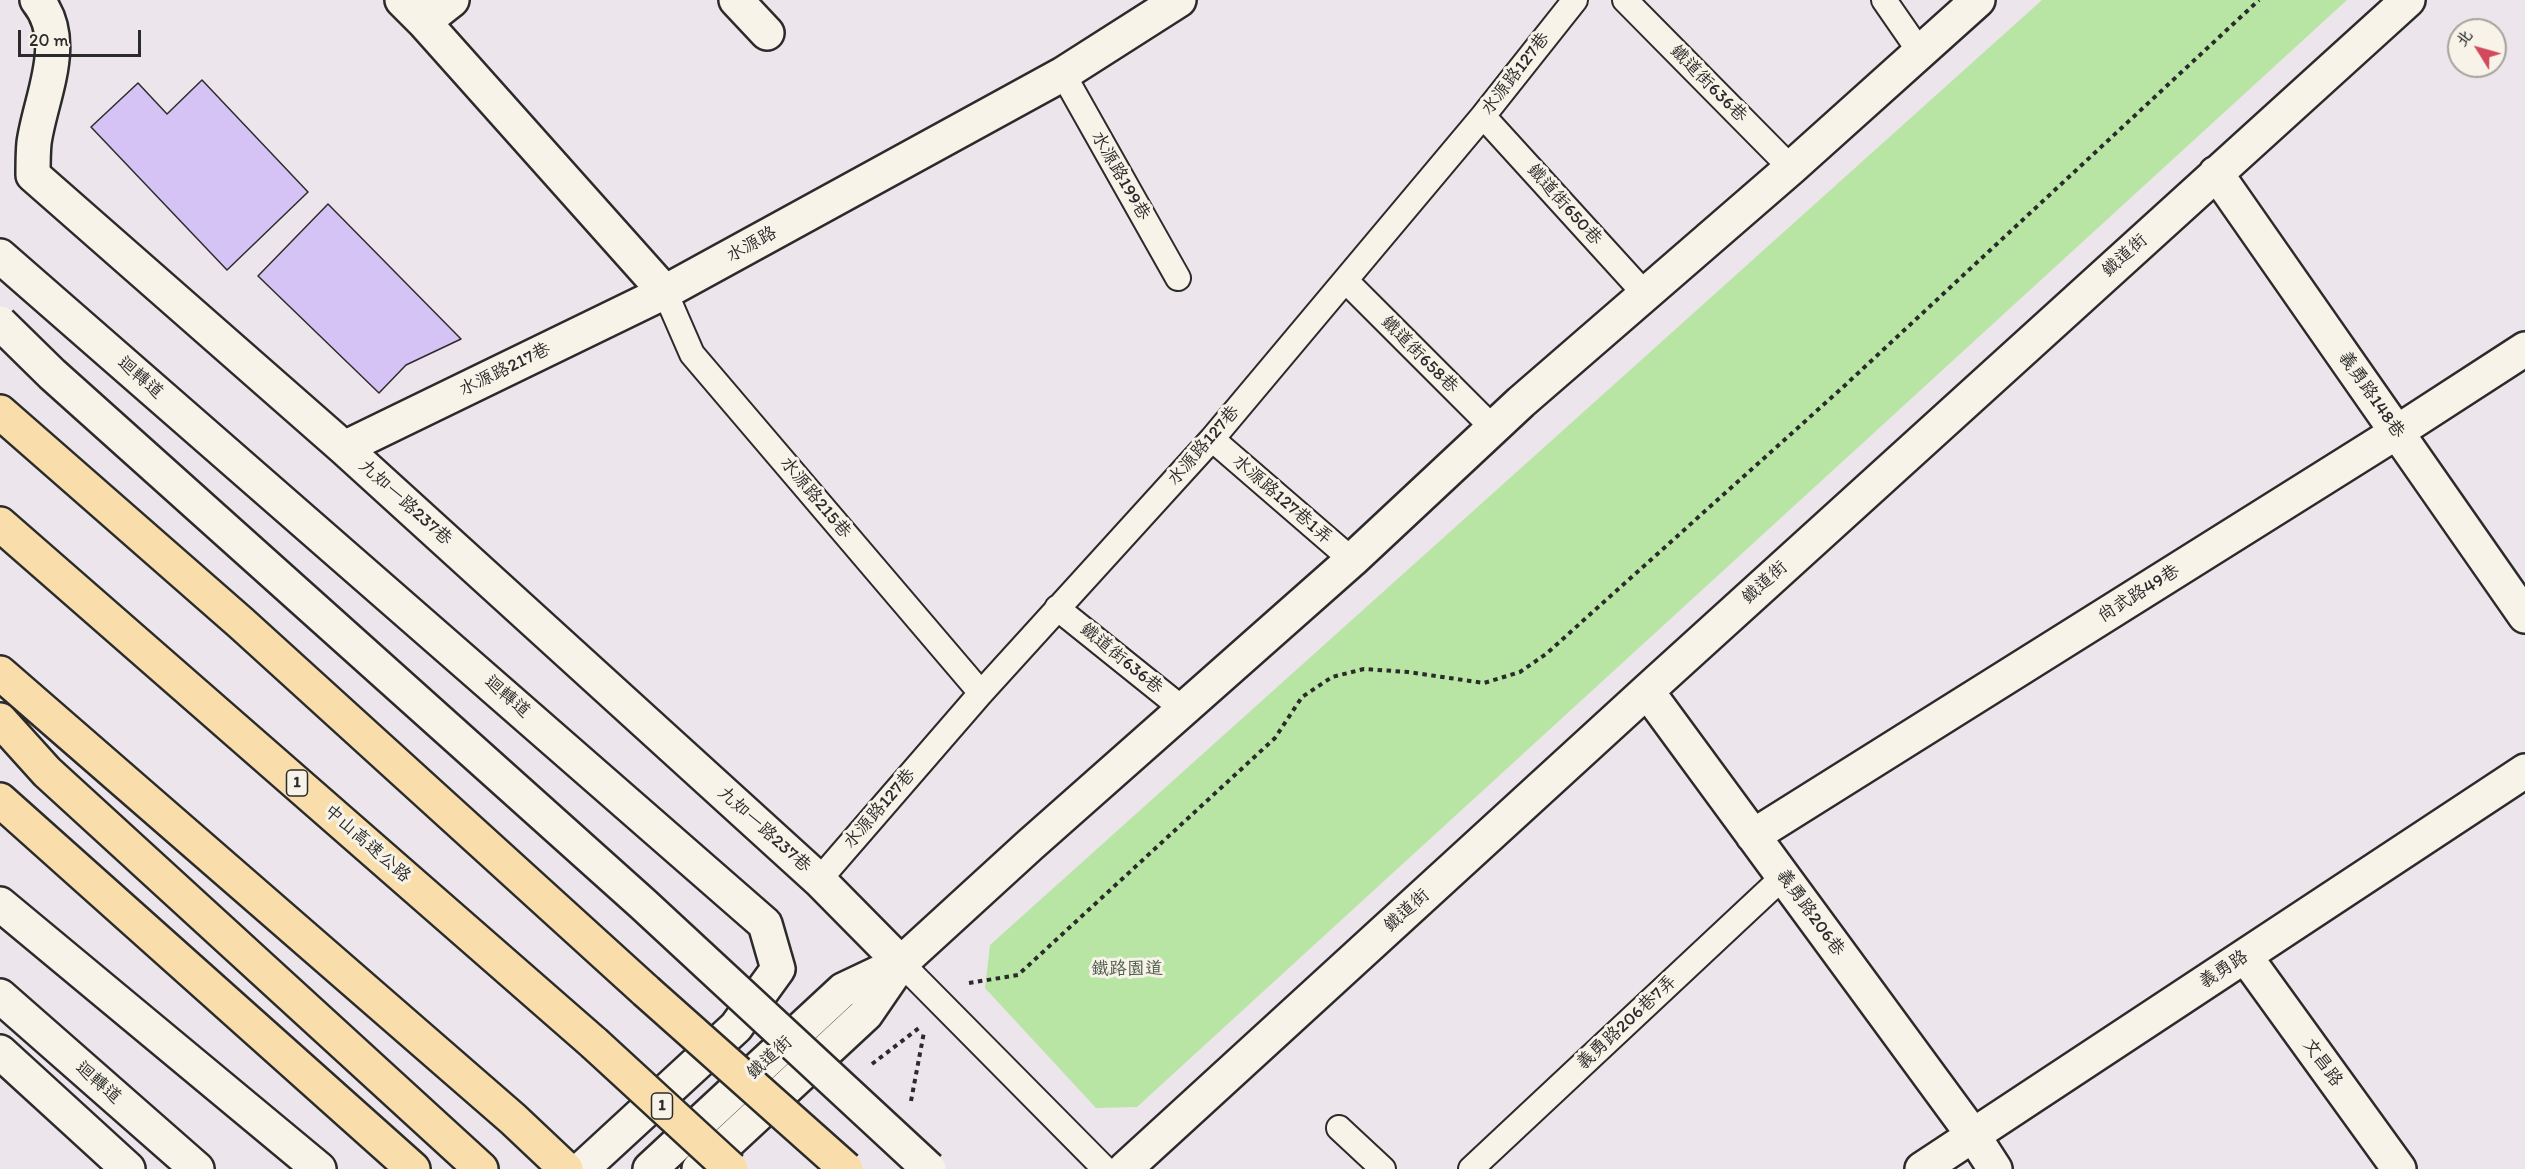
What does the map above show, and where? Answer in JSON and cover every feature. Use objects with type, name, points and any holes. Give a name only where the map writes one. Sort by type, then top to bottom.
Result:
[{"type":"highway","points":[[0,412],[241,623],[646,991],[846,1169]]},
{"type":"highway","name":"中山高速公路","points":[[0,524],[594,1043],[731,1169]]},
{"type":"highway","points":[[0,673],[513,1119],[566,1169]]},
{"type":"highway","points":[[0,720],[47,772],[474,1163]]},
{"type":"highway","points":[[0,800],[412,1169]]},
{"type":"street","name":"九如一路237巷","points":[[37,0],[46,11],[52,42],[49,85],[34,142],[33,175],[344,448],[819,880],[901,963]]},
{"type":"street","points":[[452,0],[413,11],[665,292]]},
{"type":"street","points":[[736,0],[767,33]]},
{"type":"street","name":"水源路","points":[[665,292],[1063,74],[1179,0]]},
{"type":"street","name":"鐵道街","points":[[699,1169],[866,1014],[901,963],[1030,845],[1352,560],[1493,428],[1791,168],[1978,0]]},
{"type":"street","name":"鐵道街","points":[[1125,1169],[2408,0]]},
{"type":"street","name":"義勇路148巷","points":[[2216,173],[2525,616]]},
{"type":"street","name":"迴轉道","points":[[0,256],[765,924],[778,969],[736,1027],[582,1169]]},
{"type":"street","name":"水源路217巷","points":[[344,448],[665,292]]},
{"type":"street","points":[[0,323],[61,382],[634,896],[929,1169]]},
{"type":"street","name":"尚武路49巷","points":[[1753,836],[2397,432],[2525,349]]},
{"type":"street","name":"義勇路206巷","points":[[1647,691],[1973,1135],[1995,1169]]},
{"type":"street","name":"義勇路","points":[[1922,1169],[2525,771]]},
{"type":"street","points":[[0,904],[319,1169]]},
{"type":"street","name":"文昌路","points":[[2245,956],[2399,1169]]},
{"type":"street","name":"鐵道街","points":[[650,1169],[843,990],[901,963]]},
{"type":"street","name":"迴轉道","points":[[0,996],[197,1169]]},
{"type":"street","points":[[0,1052],[129,1169]]},
{"type":"lane","name":"水源路127巷","points":[[819,880],[981,693],[1212,439],[1483,117],[1575,0]]},
{"type":"lane","name":"鐵道街636巷","points":[[1625,0],[1791,168]]},
{"type":"lane","points":[[1884,0],[1920,52]]},
{"type":"lane","name":"水源路199巷","points":[[1063,74],[1178,278]]},
{"type":"lane","name":"鐵道街650巷","points":[[1483,117],[1646,294]]},
{"type":"lane","name":"鐵道街658巷","points":[[1346,281],[1493,428]]},
{"type":"lane","name":"水源路215巷","points":[[665,292],[692,354],[981,693]]},
{"type":"lane","name":"水源路127巷1弄","points":[[1212,439],[1352,560]]},
{"type":"lane","name":"鐵道街636巷","points":[[1057,608],[1184,710]]},
{"type":"lane","name":"義勇路206巷7弄","points":[[1471,1169],[1783,877]]},
{"type":"lane","points":[[901,963],[1105,1169]]},
{"type":"lane","points":[[1339,1128],[1383,1169]]},
{"type":"path","points":[[971,982],[1018,975],[1275,738],[1302,698],[1332,677],[1364,669],[1408,672],[1484,683],[1520,672],[1546,654],[1841,388],[2259,0]]},
{"type":"path","points":[[873,1063],[925,1024]]},
{"type":"green space","name":"鐵路園道","points":[[2042,0],[2347,0],[1137,1107],[1096,1108],[985,988],[990,945]]},
{"type":"building","points":[[202,80],[308,192],[227,270],[91,127],[138,83],[167,114]]},
{"type":"building","points":[[328,204],[461,339],[406,365],[379,393],[258,276]]}]
